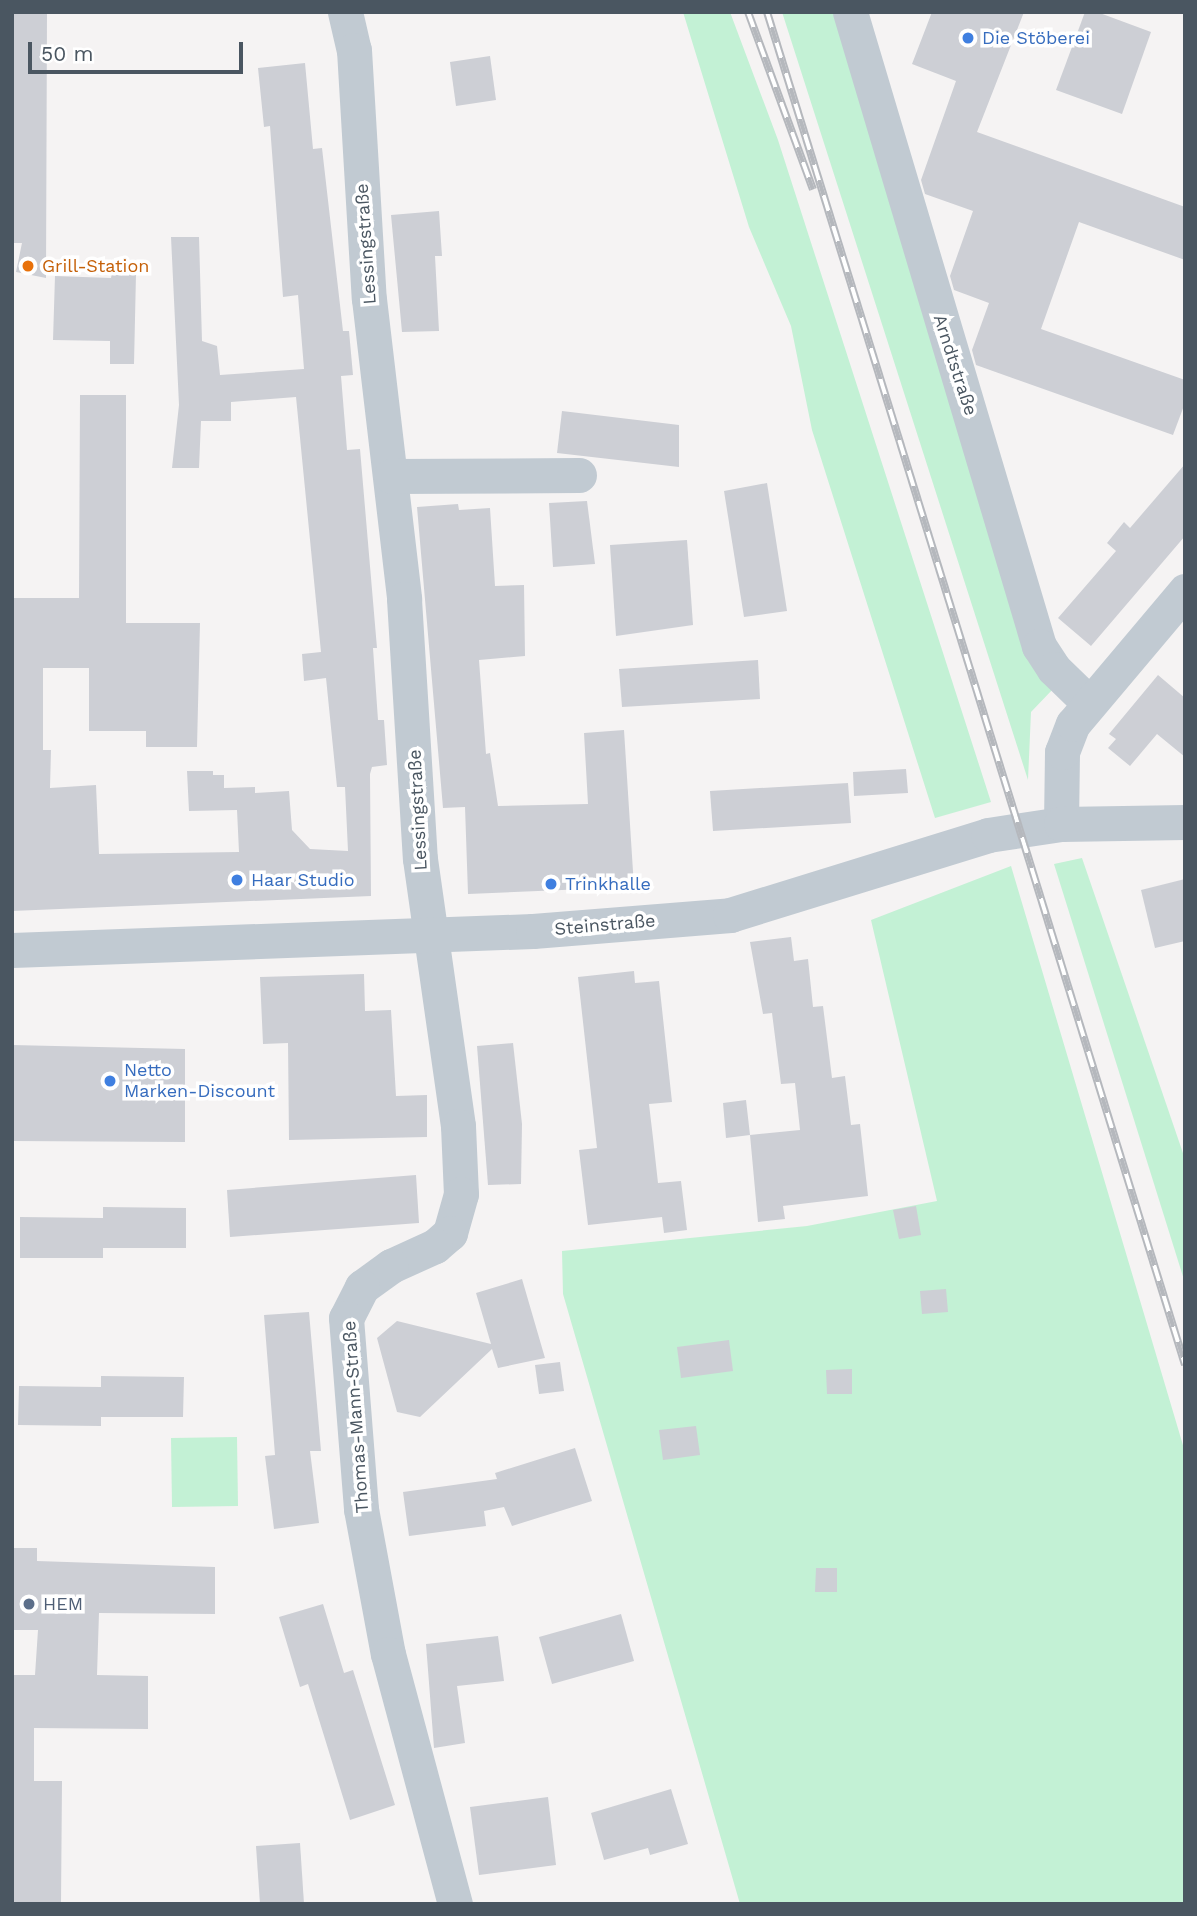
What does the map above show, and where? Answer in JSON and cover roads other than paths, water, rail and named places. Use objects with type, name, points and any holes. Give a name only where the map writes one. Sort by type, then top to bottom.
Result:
[{"type":"street","name":"Lessingstraße","points":[[345,12],[354,50],[369,299],[391,476],[429,934]]},
{"type":"street","name":"Arndtstraße","points":[[850,12],[1039,646],[1054,669],[1088,702]]},
{"type":"street","points":[[391,476],[579,475]]},
{"type":"street","points":[[1060,824],[1062,752],[1088,702],[1185,591]]},
{"type":"street","name":"Steinstraße","points":[[12,950],[533,931],[730,915],[988,835],[1060,824],[1185,822]]},
{"type":"street","name":"Thomas-Mann-Straße","points":[[429,934],[458,1126],[461,1194],[450,1233],[435,1246],[391,1266],[362,1287],[346,1318],[361,1509],[378,1601],[455,1904]]},
{"type":"railway","points":[[748,12],[813,190]]},
{"type":"railway","points":[[767,12],[1185,1365]]},
{"type":"place","name":"Die Stöberei","points":[[968,38]]},
{"type":"place","name":"Grill-Station","points":[[28,266]]},
{"type":"place","name":"Haar Studio","points":[[237,880]]},
{"type":"place","name":"Trinkhalle","points":[[551,884]]},
{"type":"place","name":"Netto Marken-Discount","points":[[110,1081]]},
{"type":"place","name":"HEM","points":[[29,1604]]}]
